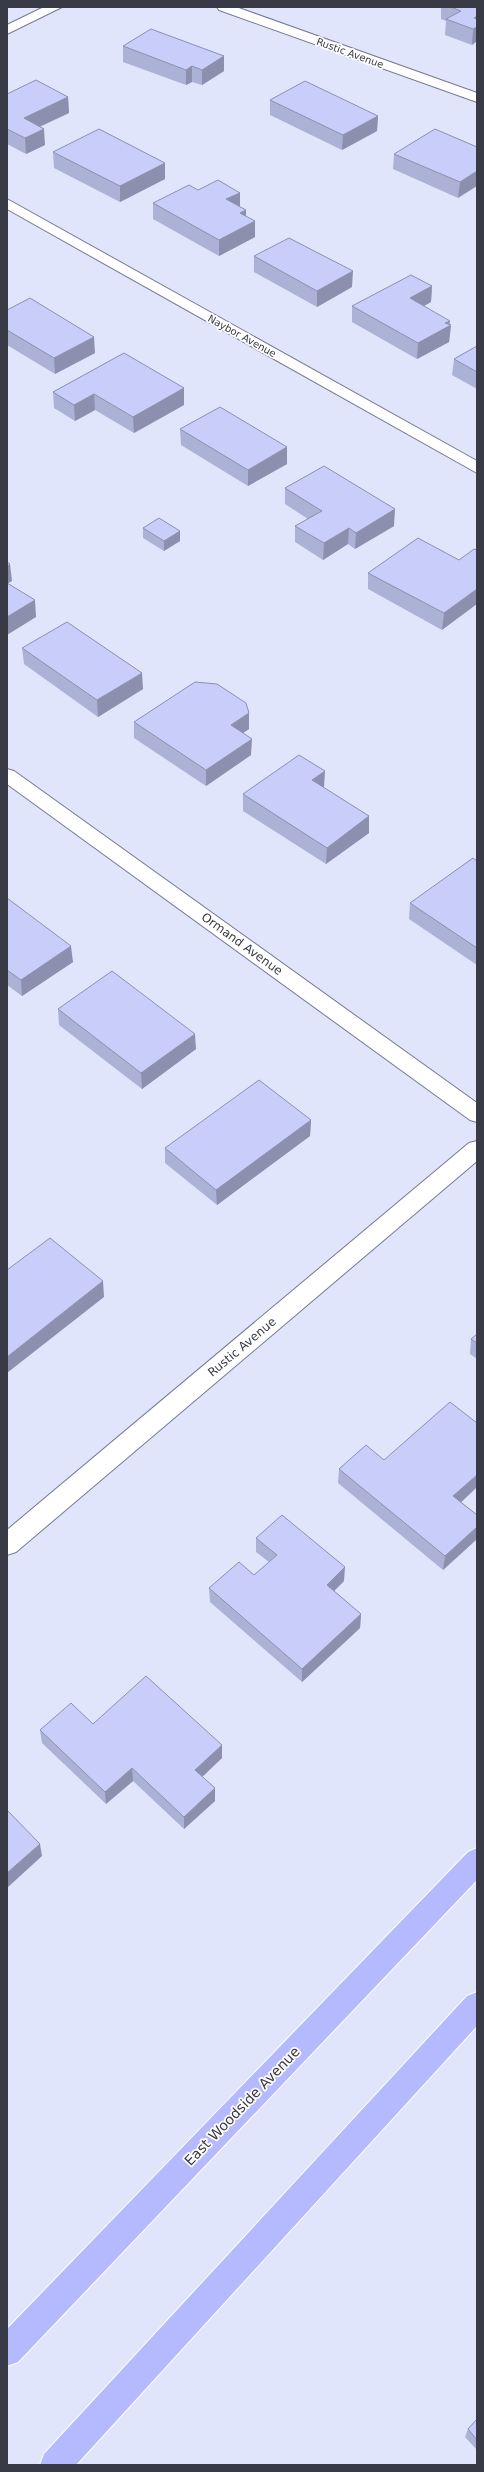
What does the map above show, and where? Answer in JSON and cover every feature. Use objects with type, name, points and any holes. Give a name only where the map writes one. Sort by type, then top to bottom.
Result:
[{"type":"main road","name":"East Woodside Avenue","points":[[7,2351],[477,1861]]},
{"type":"main road","points":[[55,2465],[477,2006]]},
{"type":"street","points":[[7,30],[55,7]]},
{"type":"street","name":"Rustic Avenue","points":[[224,7],[477,98]]},
{"type":"street","name":"Naybor Avenue","points":[[7,203],[477,468]]},
{"type":"street","name":"Ormand Avenue","points":[[7,775],[477,1114]]},
{"type":"street","name":"Rustic Avenue","points":[[7,1545],[477,1149]]},
{"type":"building","points":[[451,7],[477,7],[477,16],[474,18],[477,19],[477,27],[473,29],[446,19],[461,11]]},
{"type":"building","points":[[151,29],[224,56],[202,70],[192,66],[186,70],[123,46]]},
{"type":"building","points":[[36,80],[68,97],[24,118],[44,129],[25,138],[7,129],[7,94]]},
{"type":"building","points":[[305,81],[378,116],[343,135],[270,100]]},
{"type":"building","points":[[99,129],[165,163],[120,186],[53,152]]},
{"type":"building","points":[[435,129],[477,147],[477,171],[460,182],[394,154]]},
{"type":"building","points":[[218,180],[240,193],[226,199],[246,210],[240,213],[255,221],[219,240],[153,203],[189,185],[198,190]]},
{"type":"building","points":[[289,238],[353,271],[317,291],[254,256]]},
{"type":"building","points":[[411,275],[432,286],[410,298],[450,321],[445,323],[451,325],[418,343],[352,306]]},
{"type":"building","points":[[30,298],[94,337],[54,358],[7,330],[7,310]]},
{"type":"building","points":[[477,346],[477,372],[454,359]]},
{"type":"building","points":[[124,353],[184,388],[133,417],[94,394],[74,405],[53,392]]},
{"type":"building","points":[[220,407],[287,447],[248,470],[180,429]]},
{"type":"building","points":[[324,466],[395,509],[356,533],[349,528],[324,543],[295,526],[322,511],[285,488]]},
{"type":"building","points":[[159,518],[180,531],[164,541],[143,528]]},
{"type":"building","points":[[418,538],[459,560],[474,549],[477,550],[477,589],[444,613],[368,573]]},
{"type":"building","points":[[7,583],[35,600],[7,617]]},
{"type":"building","points":[[67,622],[142,673],[97,700],[22,648]]},
{"type":"building","points":[[195,682],[217,684],[246,703],[249,713],[231,725],[252,739],[206,770],[134,722]]},
{"type":"building","points":[[299,755],[325,771],[312,780],[369,816],[327,848],[243,794]]},
{"type":"building","points":[[473,858],[477,861],[477,948],[410,903]]},
{"type":"building","points":[[7,898],[71,946],[21,980],[7,970]]},
{"type":"building","points":[[112,971],[195,1034],[141,1073],[58,1009]]},
{"type":"building","points":[[259,1080],[311,1120],[216,1190],[165,1148]]},
{"type":"building","points":[[50,1238],[103,1281],[7,1357],[7,1270]]},
{"type":"building","points":[[477,1334],[477,1343],[471,1339]]},
{"type":"building","points":[[450,1402],[477,1423],[477,1475],[453,1496],[477,1515],[477,1527],[445,1556],[339,1469],[366,1445],[384,1460]]},
{"type":"building","points":[[282,1515],[345,1567],[327,1585],[361,1614],[302,1669],[209,1588],[239,1562],[254,1575],[277,1555],[256,1538]]},
{"type":"building","points":[[146,1676],[222,1745],[195,1770],[215,1788],[184,1817],[132,1768],[105,1792],[40,1730],[71,1703],[93,1724]]},
{"type":"building","points":[[7,1810],[40,1844],[7,1873]]},
{"type":"building","points":[[477,2419],[477,2440],[468,2429]]}]
